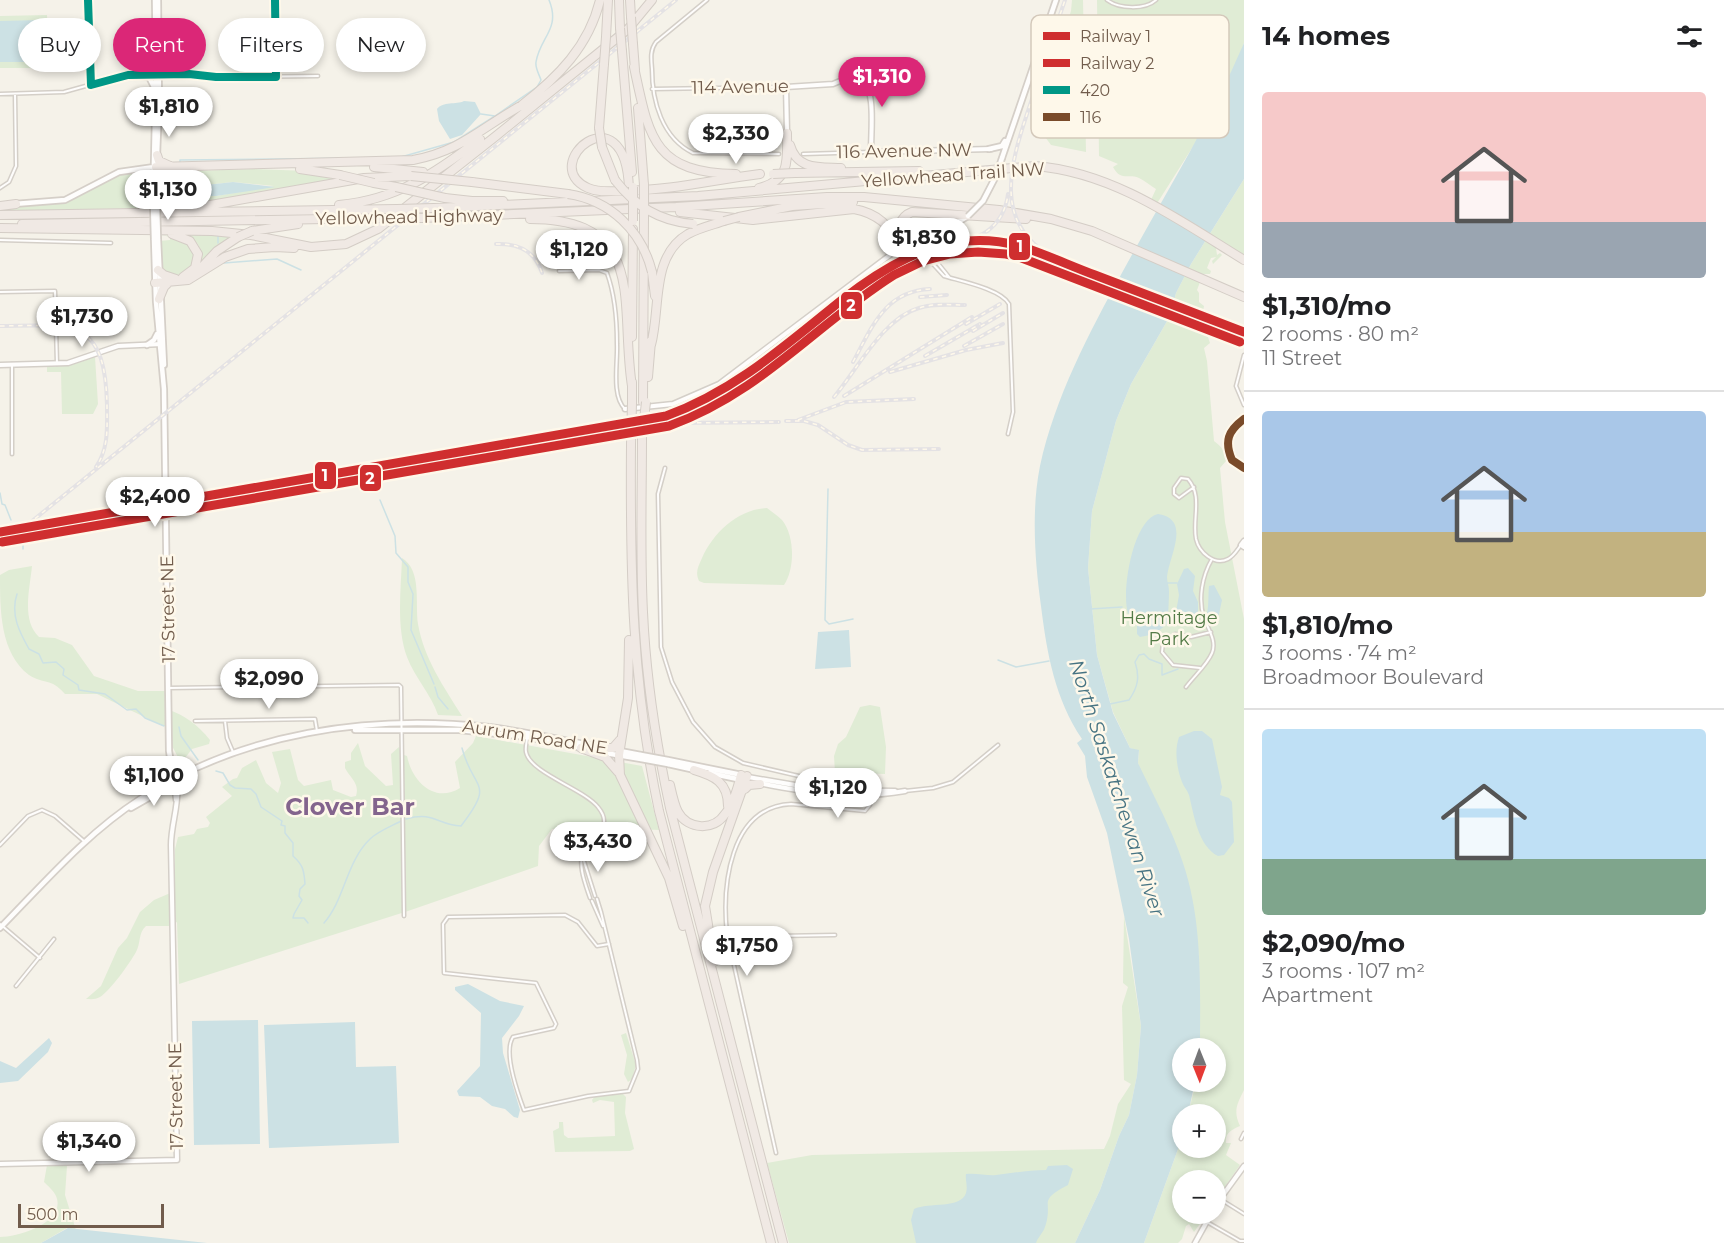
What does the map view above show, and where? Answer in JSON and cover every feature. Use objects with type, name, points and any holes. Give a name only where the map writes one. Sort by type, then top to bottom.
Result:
[{"type":"highway","points":[[305,210],[371,201],[410,187],[446,165],[555,78],[574,56],[591,28],[600,0]]},
{"type":"highway","points":[[608,0],[599,128],[602,147],[615,180],[631,198],[646,210],[666,220],[693,224],[724,221]]},
{"type":"highway","points":[[619,0],[631,188],[630,247],[633,255],[630,570],[637,677],[651,772],[771,1243]]},
{"type":"highway","points":[[630,0],[644,185],[642,591],[652,712],[670,808],[783,1243]]},
{"type":"highway","points":[[157,282],[188,280],[218,261],[248,249],[275,247],[320,250],[347,246],[360,239],[385,224],[618,38],[636,22],[652,0]]},
{"type":"highway","points":[[634,67],[645,121],[654,139],[675,161],[694,170],[710,173],[760,174],[996,172]]},
{"type":"highway","points":[[154,167],[399,162],[428,158],[464,144],[524,104]]},
{"type":"highway","points":[[787,133],[794,156],[805,164],[909,171]]},
{"type":"highway","points":[[675,197],[758,188],[773,183],[786,168],[787,133]]},
{"type":"highway","points":[[631,188],[625,157],[614,142],[596,138],[584,142],[579,147],[573,162],[575,176],[582,185],[595,191],[664,190],[760,174]]},
{"type":"highway","points":[[155,156],[159,161],[174,167]]},
{"type":"highway","points":[[307,164],[383,167],[423,172],[597,202],[619,217],[642,244],[652,272],[655,303],[644,402]]},
{"type":"highway","points":[[238,166],[306,169],[445,198],[472,201],[566,198]]},
{"type":"highway","name":"Yellowhead Trail NW","points":[[675,197],[996,172],[1035,166],[1066,169],[1111,183],[1244,260]]},
{"type":"highway","points":[[150,213],[221,205],[363,178],[411,176],[475,182]]},
{"type":"highway","name":"Yellowhead Highway","points":[[0,215],[397,209],[566,198],[675,197]]},
{"type":"highway","name":"Yellowhead Highway","points":[[0,226],[422,218],[613,210],[818,197]]},
{"type":"highway","name":"Yellowhead Trail NW","points":[[818,197],[864,197],[1029,214],[1111,238],[1244,297]]},
{"type":"highway","points":[[651,345],[657,318],[662,268],[668,255],[686,235],[724,221],[772,208],[824,203],[936,204]]},
{"type":"highway","points":[[0,205],[16,204]]},
{"type":"highway","points":[[613,210],[702,213],[748,220],[854,209],[868,212],[886,223],[904,244]]},
{"type":"highway","points":[[904,244],[900,223],[904,216],[912,212],[1021,218],[1092,231]]},
{"type":"highway","points":[[475,216],[564,220],[580,224],[606,243],[620,264],[625,288],[632,386]]},
{"type":"highway","points":[[188,280],[217,251],[252,231],[277,226],[383,218]]},
{"type":"highway","points":[[0,226],[172,234],[190,241],[198,254],[197,264],[188,275],[164,287],[159,299]]},
{"type":"highway","points":[[111,231],[227,231],[320,247],[336,246],[360,239]]},
{"type":"highway","points":[[158,270],[173,281]]},
{"type":"highway","points":[[620,776],[619,753],[630,677],[627,588],[630,570]]},
{"type":"highway","points":[[652,712],[658,728],[674,803],[680,815],[692,825],[714,824],[727,812],[744,778]]},
{"type":"highway","points":[[603,748],[612,748],[622,736]]},
{"type":"highway","points":[[581,748],[605,757],[613,764],[669,878],[711,1024],[718,1040]]},
{"type":"highway","points":[[694,770],[713,776],[721,782],[728,795],[727,812]]},
{"type":"highway","points":[[743,793],[744,778]]},
{"type":"highway","points":[[718,996],[705,906],[713,872],[743,793],[749,785],[760,784]]},
{"type":"main road","points":[[157,0],[158,73],[154,167],[157,282]]},
{"type":"main road","points":[[1051,15],[1056,0]]},
{"type":"main road","points":[[144,168],[155,156],[158,73]]},
{"type":"main road","points":[[904,244],[920,241],[927,243],[946,228],[968,216],[983,201],[1002,158],[1031,73]]},
{"type":"main road","points":[[131,75],[149,77],[153,82],[156,98]]},
{"type":"main road","points":[[990,149],[1002,146],[1009,137]]},
{"type":"main road","points":[[990,149],[997,150],[1002,158]]},
{"type":"main road","points":[[16,204],[65,200],[111,176],[154,167]]},
{"type":"main road","points":[[904,244],[946,228]]},
{"type":"main road","points":[[156,239],[157,282]]},
{"type":"main road","name":"17 Street NE","points":[[157,282],[163,368],[168,688],[170,743],[175,780]]},
{"type":"main road","name":"17 Street NE","points":[[157,282],[158,328],[161,344]]},
{"type":"main road","points":[[147,345],[154,339],[158,328]]},
{"type":"main road","name":"Aurum Road NE","points":[[1,926],[85,842],[123,812],[186,774],[234,754],[277,741],[317,732],[475,726],[603,748],[619,753]]},
{"type":"main road","name":"Aurum Road NE","points":[[527,735],[581,748],[668,762]]},
{"type":"main road","points":[[668,762],[694,770],[744,778]]},
{"type":"main road","points":[[668,762],[744,778]]},
{"type":"main road","points":[[165,786],[173,770],[186,774]]},
{"type":"street","points":[[88,0],[91,85]]},
{"type":"street","points":[[275,0],[276,77]]},
{"type":"street","points":[[707,0],[656,42],[651,49],[652,89],[658,110],[667,129],[683,148],[693,153],[705,155],[779,154]]},
{"type":"street","points":[[1107,0],[1116,5],[1135,6],[1151,4],[1156,0]]},
{"type":"street","points":[[0,94],[60,92],[136,72],[216,77],[318,76]]},
{"type":"street","name":"114 Avenue","points":[[652,89],[833,84],[861,72],[870,89],[871,152]]},
{"type":"street","points":[[786,87],[787,133]]},
{"type":"street","points":[[0,188],[9,182],[16,166],[15,93]]},
{"type":"street","name":"116 Avenue NW","points":[[803,154],[1005,148]]},
{"type":"street","points":[[926,235],[937,270],[952,278],[996,293],[1005,298],[1009,304],[1013,412],[1008,434]]},
{"type":"street","points":[[0,240],[111,243]]},
{"type":"street","points":[[559,271],[599,270],[608,273],[614,301],[618,392],[620,404],[625,409],[673,404],[719,384],[904,244]]},
{"type":"street","points":[[0,292],[55,291],[57,364]]},
{"type":"street","points":[[0,365],[68,363],[118,346],[161,344]]},
{"type":"street","points":[[1244,355],[1236,386],[1244,405]]},
{"type":"street","points":[[12,364],[12,454]]},
{"type":"street","points":[[1244,419],[1231,429],[1227,443],[1232,460],[1244,468]]},
{"type":"street","points":[[665,468],[660,480],[657,500],[660,637],[664,662],[699,731],[715,747],[736,760],[816,780],[868,783],[871,794],[869,808],[861,812],[799,805],[775,808],[762,813],[749,825],[734,852],[726,892],[725,912],[728,937],[776,1153]]},
{"type":"street","points":[[1194,488],[1182,497],[1174,495],[1174,488],[1181,478],[1188,479],[1194,488],[1197,542],[1204,553],[1212,559],[1227,559],[1243,544]]},
{"type":"street","points":[[1186,687],[1213,652],[1214,642],[1203,614],[1202,587],[1203,574],[1212,559]]},
{"type":"street","points":[[1201,668],[1173,665],[1162,652],[1163,643],[1175,634],[1191,637],[1210,633]]},
{"type":"street","points":[[168,688],[341,685],[401,687],[404,916]]},
{"type":"street","points":[[195,721],[315,719],[317,732]]},
{"type":"street","points":[[225,721],[227,738],[234,754]]},
{"type":"street","points":[[527,735],[526,752],[532,762],[589,799],[600,810],[602,828],[594,840],[584,847],[581,866],[591,900],[605,928]]},
{"type":"street","points":[[744,778],[760,784],[822,794],[871,794],[933,788],[953,782],[998,746]]},
{"type":"street","points":[[165,786],[176,792],[186,774]]},
{"type":"street","points":[[744,778],[824,790],[871,794]]},
{"type":"street","name":"17 Street NE","points":[[0,1164],[177,1160],[171,874],[171,829],[176,792],[175,780]]},
{"type":"street","points":[[0,845],[28,816],[42,810],[52,813],[85,842]]},
{"type":"street","points":[[582,856],[605,928],[609,944],[637,1060],[638,1069],[629,1091],[588,1095],[524,1110],[516,1085],[510,1041],[513,1037],[554,1028],[556,1024],[553,1015],[536,983],[444,973],[443,924],[447,917],[565,915],[578,922],[597,946],[609,944]]},
{"type":"street","points":[[1,926],[40,958]]},
{"type":"street","points":[[728,937],[836,935]]},
{"type":"street","points":[[16,986],[54,939]]},
{"type":"street","points":[[1241,1139],[1244,1133]]},
{"type":"street","points":[[1226,1190],[1243,1166]]},
{"type":"street","points":[[1226,1203],[1244,1214]]},
{"type":"street","points":[[1195,1243],[1205,1224]]},
{"type":"street","points":[[1210,1224],[1243,1241]]},
{"type":"green space","points":[[1072,0],[1083,0],[1083,15],[1070,15]]},
{"type":"green space","points":[[1097,0],[1244,0],[1244,43],[1229,77],[1229,15],[1097,15]]},
{"type":"green space","points":[[47,15],[47,18],[18,18],[18,68],[0,68],[0,16]]},
{"type":"green space","points":[[1046,138],[1086,138],[1086,152],[1051,145]]},
{"type":"green space","points":[[1099,138],[1198,138],[1156,205],[1150,202],[1156,189],[1139,178],[1122,176],[1113,167],[1118,164],[1099,156]]},
{"type":"green space","points":[[147,169],[151,171],[151,201],[140,208],[0,211],[0,207],[63,202],[74,199],[115,175]]},
{"type":"green space","points":[[253,169],[308,171],[342,178],[200,205],[160,208],[160,205],[168,204],[159,203],[158,175],[161,172]],"holes":[[[233,182],[274,186],[216,196],[180,196],[179,188]]]},
{"type":"green space","name":"Hermitage Park","points":[[1244,179],[1244,256],[1219,242],[1216,248],[1217,255],[1220,253],[1222,255],[1213,264],[1212,261],[1216,257],[1211,258],[1207,268],[1211,271],[1210,274],[1203,274],[1197,290],[1199,302],[1204,306],[1203,311],[1195,308],[1187,309],[1183,315],[1205,320],[1206,327],[1222,333],[1225,331],[1244,336],[1244,346],[1208,337],[1210,343],[1204,348],[1214,441],[1223,450],[1226,458],[1220,468],[1225,522],[1244,619],[1244,1090],[1237,1108],[1240,1126],[1229,1132],[1226,1137],[1226,1104],[1190,1104],[1194,1092],[1226,1092],[1226,1038],[1200,1038],[1199,955],[1138,763],[1139,751],[1130,748],[1113,712],[1097,655],[1088,568],[1092,511],[1116,421],[1131,384],[1170,316],[1176,293],[1191,264]]},
{"type":"green space","points":[[178,234],[237,234],[198,268],[201,254],[198,245],[191,238]]},
{"type":"green space","points":[[161,235],[178,237],[193,244],[196,263],[176,275],[161,270],[159,241],[170,240],[170,237]]},
{"type":"green space","points":[[95,357],[98,404],[93,414],[62,414],[61,372],[47,372],[47,367],[71,365]]},
{"type":"green space","points":[[767,508],[782,520],[791,543],[792,562],[784,585],[699,581],[697,572],[699,564],[720,531],[746,513]]},
{"type":"green space","points":[[402,558],[413,570],[418,624],[425,649],[462,716],[438,715],[407,657],[400,621]]},
{"type":"green space","points":[[32,566],[28,613],[33,630],[39,637],[55,638],[72,645],[94,676],[138,691],[167,691],[167,709],[196,725],[210,740],[209,744],[192,749],[185,758],[179,759],[171,744],[171,726],[163,726],[97,694],[65,694],[55,685],[29,675],[19,666],[7,643],[4,630],[0,602],[0,575],[9,570]]},
{"type":"green space","points":[[870,705],[880,707],[886,747],[885,774],[835,772],[834,756],[838,744],[846,737],[860,707]]},
{"type":"green space","points":[[476,736],[642,766],[659,830],[593,827],[552,829],[539,846],[538,866],[408,911],[179,984],[177,922],[169,926],[146,926],[136,952],[114,983],[100,997],[86,999],[101,986],[118,948],[127,938],[140,912],[154,900],[175,891],[175,849],[178,837],[194,834],[197,829],[208,827],[210,823],[206,817],[232,796],[222,787],[237,778],[242,768],[256,760],[266,783],[278,793],[281,783],[272,752],[290,749],[298,780],[304,786],[331,780],[333,790],[351,797],[356,796],[357,788],[345,768],[345,762],[351,760],[351,753],[358,743],[365,766],[386,786],[393,785],[391,754],[399,747],[401,754],[407,756],[419,781],[433,791],[450,792],[460,788],[455,762],[473,743]]},
{"type":"green space","points":[[1124,916],[1141,1026],[1137,1075],[1129,1115],[1100,1190],[1075,1243],[789,1243],[767,1163],[812,1155],[1104,1149],[1110,1136],[1118,1104],[1131,1084],[1124,1080],[1122,1006],[1128,987],[1123,983]]},
{"type":"green space","points":[[626,1033],[636,1065],[632,1079],[628,1082],[624,1074],[627,1055],[621,1035]]},
{"type":"green space","points":[[623,1094],[626,1097],[625,1113],[634,1149],[630,1151],[555,1152],[553,1131],[559,1128],[559,1122],[563,1122],[564,1135],[568,1138],[615,1136],[614,1102],[600,1100],[593,1103],[592,1100],[596,1095]]},
{"type":"green space","name":"Hermitage Park","points":[[1226,1143],[1231,1143],[1226,1155]]},
{"type":"green space","name":"Hermitage Park","points":[[1226,1155],[1240,1165],[1226,1185],[1226,1170],[1172,1170],[1172,1224],[1189,1224],[1178,1243],[1144,1243],[1175,1158],[1226,1158]]},
{"type":"green space","points":[[47,1165],[67,1166],[65,1195],[76,1230],[67,1228],[41,1243],[0,1243],[0,1237],[29,1231],[55,1213],[58,1205],[56,1196],[44,1182]]},
{"type":"green space","name":"Hermitage Park","points":[[1189,1224],[1200,1224],[1194,1232]]},
{"type":"water","points":[[0,21],[18,21],[18,62],[0,62]]},
{"type":"water","name":"North Saskatchewan River","points":[[1244,43],[1244,179],[1191,264],[1176,293],[1170,316],[1131,384],[1116,421],[1092,511],[1088,568],[1097,655],[1113,713],[1130,748],[1139,750],[1138,763],[1173,838],[1189,885],[1199,955],[1200,1038],[1172,1038],[1172,1092],[1193,1092],[1190,1104],[1172,1104],[1172,1158],[1175,1158],[1144,1243],[1075,1243],[1100,1190],[1129,1115],[1137,1075],[1141,1026],[1129,939],[1107,833],[1087,777],[1085,756],[1077,743],[1082,739],[1059,692],[1046,641],[1036,554],[1037,483],[1046,440],[1064,390],[1110,294],[1198,138],[1229,138],[1229,76]]},
{"type":"water","points":[[464,101],[475,102],[481,114],[462,135],[450,139],[439,121],[437,109],[443,105]]},
{"type":"water","points":[[233,182],[275,187],[216,196],[180,196],[179,188]]},
{"type":"water","points":[[1158,514],[1168,517],[1174,523],[1176,531],[1167,577],[1168,623],[1155,634],[1140,637],[1137,634],[1137,619],[1128,613],[1126,603],[1128,574],[1131,558],[1142,529],[1149,519]]},
{"type":"water","points":[[1188,568],[1195,576],[1193,591],[1198,602],[1198,620],[1192,624],[1184,624],[1176,612],[1179,595],[1177,584],[1184,569]]},
{"type":"water","points":[[1214,585],[1222,600],[1218,619],[1207,613],[1209,586]]},
{"type":"water","points":[[849,630],[851,667],[815,669],[818,632]]},
{"type":"water","points":[[1194,731],[1202,731],[1212,739],[1222,787],[1220,795],[1229,798],[1232,802],[1234,842],[1224,855],[1218,856],[1211,851],[1201,838],[1189,795],[1179,771],[1176,754],[1177,742],[1179,737]]},
{"type":"water","points":[[468,984],[500,1001],[524,1006],[502,1038],[503,1053],[520,1110],[518,1118],[505,1109],[492,1106],[480,1097],[459,1096],[457,1091],[480,1066],[481,1013],[455,990],[455,987]]},
{"type":"water","points":[[258,1020],[260,1144],[194,1145],[192,1021]]},
{"type":"water","points":[[355,1022],[356,1067],[396,1066],[399,1143],[269,1148],[264,1025]]},
{"type":"water","points":[[49,1038],[52,1043],[48,1052],[18,1081],[0,1083],[0,1061],[16,1068]]},
{"type":"water","points":[[1067,1165],[1073,1169],[1068,1185],[1049,1199],[1045,1227],[1036,1243],[916,1243],[911,1220],[914,1209],[951,1203],[963,1198],[967,1190],[966,1174],[996,1175],[1046,1170],[1048,1166]]},
{"type":"water","points":[[68,1228],[207,1243],[41,1243]]},
{"type":"waterway","points":[[481,114],[495,116],[537,87],[541,80],[536,62],[538,53],[553,18],[549,0]]},
{"type":"waterway","points":[[401,157],[454,142],[495,116]]},
{"type":"waterway","points":[[180,163],[180,160],[360,158]]},
{"type":"waterway","points":[[179,172],[179,179],[200,186]]},
{"type":"waterway","points":[[218,235],[218,243]]},
{"type":"waterway","points":[[224,263],[277,259],[301,270]]},
{"type":"waterway","points":[[828,489],[825,620],[829,624],[853,619]]},
{"type":"waterway","points":[[0,493],[2,504],[5,505],[11,520]]},
{"type":"waterway","points":[[380,500],[395,536],[396,553],[408,567],[408,582],[413,594],[411,630],[434,684]]},
{"type":"waterway","points":[[20,542],[23,549]]},
{"type":"waterway","points":[[1167,583],[1177,583]]},
{"type":"waterway","points":[[17,594],[15,616],[19,630],[29,649],[39,654],[43,663],[56,662],[64,669],[63,675],[78,685],[79,690],[105,694],[127,710],[136,709],[145,718],[164,726]]},
{"type":"waterway","points":[[1090,609],[1122,607]]},
{"type":"waterway","name":"North Saskatchewan River","points":[[1110,704],[1129,700],[1132,695],[1137,682],[1135,662],[1139,655],[1144,654],[1149,659],[1162,664],[1162,675],[1178,669]]},
{"type":"waterway","points":[[998,660],[1016,667],[1049,661]]},
{"type":"waterway","points":[[435,687],[438,697],[448,709]]},
{"type":"waterway","points":[[179,727],[181,736],[198,760]]},
{"type":"waterway","points":[[406,819],[429,817],[461,826],[472,811],[480,793],[462,748]]},
{"type":"waterway","points":[[216,771],[223,773],[230,785],[235,788],[251,789],[256,794],[261,807],[282,821],[281,825],[285,826],[285,833],[293,843],[293,856],[301,865],[305,879],[305,884],[300,889],[299,896],[302,900],[293,918],[304,918],[308,923]]},
{"type":"waterway","points":[[324,923],[337,903],[350,869],[362,848],[377,834],[403,820]]},
{"type":"railway","points":[[0,547],[676,0]]},
{"type":"railway","points":[[1060,15],[1065,0]]},
{"type":"railway","points":[[1031,102],[1013,167],[1011,190],[1014,211],[1023,231],[1039,248],[1064,263]]},
{"type":"railway","points":[[800,333],[853,288],[896,259],[920,249],[979,236],[986,232],[1001,216],[1008,194]]},
{"type":"railway","points":[[496,244],[511,245],[525,250],[535,259],[542,273]]},
{"type":"railway","points":[[853,362],[874,324],[891,304],[902,296],[930,289]]},
{"type":"railway","points":[[920,297],[947,295]]},
{"type":"railway","points":[[966,324],[1000,304]]},
{"type":"railway","points":[[834,397],[882,333],[894,322],[906,314],[930,305],[965,305]]},
{"type":"railway","points":[[973,331],[1003,313]]},
{"type":"railway","points":[[844,396],[972,317]]},
{"type":"railway","points":[[925,356],[980,324]]},
{"type":"railway","points":[[964,346],[1003,324]]},
{"type":"railway","points":[[0,326],[65,327],[80,332],[92,341],[100,355],[105,376],[107,405],[105,445],[96,467]]},
{"type":"railway","points":[[890,372],[966,350],[1003,343]]},
{"type":"railway","points":[[0,531],[652,418],[699,401],[729,385],[771,356]]},
{"type":"railway","points":[[798,420],[846,402],[914,399]]},
{"type":"railway","points":[[786,421],[804,421],[818,425],[848,445],[862,450],[939,449]]},
{"type":"railway","points":[[670,423],[779,422]]},
{"type":"railway","points":[[35,534],[351,480],[433,469],[474,455]]},
{"type":"rail line","name":"1","points":[[0,532],[666,416],[691,406],[738,380],[863,284],[884,271],[905,259],[950,243],[973,240],[1023,247],[1244,332]]},
{"type":"rail line","name":"2","points":[[2,542],[669,426],[732,396],[760,377],[865,294],[894,275],[923,261],[950,254],[978,252],[1019,257],[1240,342]]},
{"type":"transit line","name":"420","points":[[88,0],[91,85],[128,75],[189,74],[216,77],[276,77],[275,0]]},
{"type":"transit line","name":"116","points":[[1244,419],[1231,432],[1228,442],[1232,460],[1244,468]]},
{"type":"district","name":"Clover Bar","points":[[350,806]]}]
